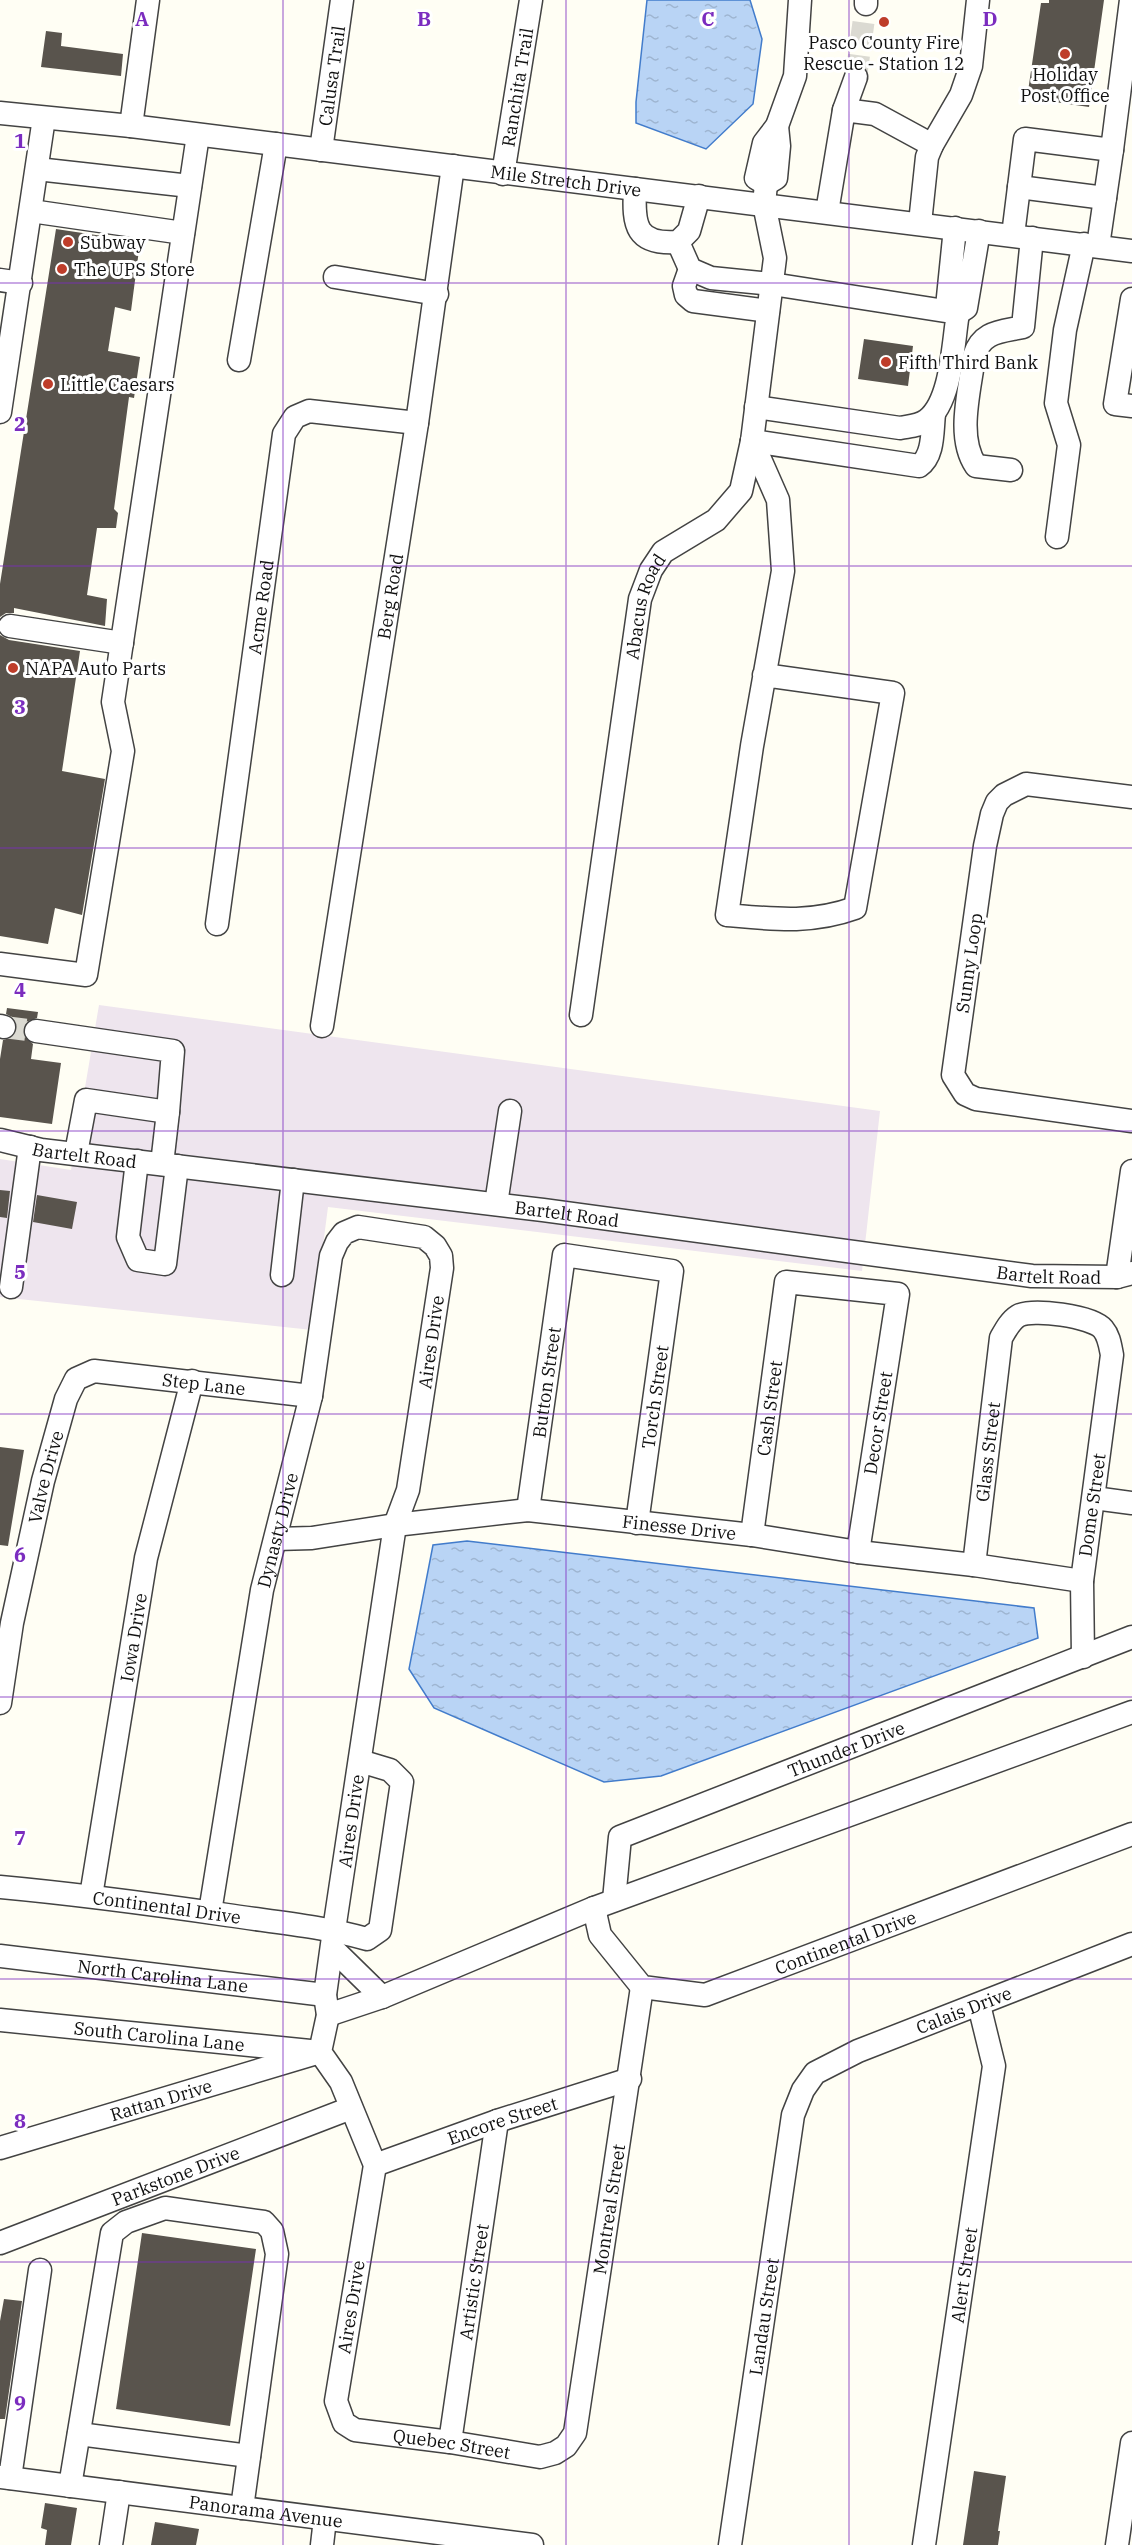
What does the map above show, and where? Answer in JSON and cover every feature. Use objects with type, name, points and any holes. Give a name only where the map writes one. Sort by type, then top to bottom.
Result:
[{"type":"street","points":[[131,126],[148,0]]},
{"type":"street","name":"Calusa Trail","points":[[321,150],[342,0]]},
{"type":"street","name":"Ranchita Trail","points":[[503,174],[531,0]]},
{"type":"street","points":[[765,194],[777,178],[779,146],[777,126],[795,76],[800,0]]},
{"type":"street","points":[[920,224],[927,157],[961,95],[971,66],[978,0]]},
{"type":"street","points":[[1057,537],[1069,445],[1056,403],[1065,330],[1105,198],[1131,0]]},
{"type":"street","points":[[827,212],[844,110],[856,78]]},
{"type":"street","points":[[844,110],[875,114],[932,145]]},
{"type":"street","name":"Mile Stretch Drive","points":[[0,113],[131,126],[503,174],[699,196],[765,194],[827,212],[1132,250]]},
{"type":"street","points":[[0,412],[10,282],[31,211],[44,118]]},
{"type":"street","points":[[0,964],[86,975],[123,751],[113,702],[198,135]]},
{"type":"street","points":[[1011,470],[976,466],[966,448],[965,429],[974,356],[978,345],[984,338],[993,334],[1023,327],[1023,236],[1019,187],[1025,139],[1112,150]]},
{"type":"street","points":[[239,360],[276,144]]},
{"type":"street","name":"Berg Road","points":[[322,1026],[437,294],[453,166]]},
{"type":"street","points":[[37,169],[190,186]]},
{"type":"street","points":[[1019,187],[1105,198]]},
{"type":"street","points":[[634,189],[633,212],[637,229],[647,239],[664,243],[678,242],[689,231],[699,196]]},
{"type":"street","name":"Abacus Road","points":[[581,1015],[640,599],[651,570],[663,552],[716,520],[741,490],[752,441],[775,258],[765,194]]},
{"type":"street","points":[[31,211],[183,233]]},
{"type":"street","points":[[955,228],[946,307],[958,313]]},
{"type":"street","points":[[678,242],[690,269],[711,278],[772,284],[958,313],[966,308],[979,231]]},
{"type":"street","points":[[690,269],[684,286],[686,295],[693,301],[768,311]]},
{"type":"street","points":[[335,277],[437,294]]},
{"type":"street","points":[[1132,299],[1130,323],[1115,404],[1132,406]]},
{"type":"street","points":[[752,441],[919,466],[926,461],[929,453],[934,414],[947,383],[958,313]]},
{"type":"street","points":[[756,407],[900,428],[917,426],[934,414]]},
{"type":"street","name":"Acme Road","points":[[217,924],[284,434],[295,417],[309,411],[417,423]]},
{"type":"street","points":[[752,441],[778,500],[783,572],[764,675],[727,915],[793,921],[831,917],[855,908],[893,693],[764,675]]},
{"type":"street","points":[[10,626],[122,644]]},
{"type":"street","name":"Sunny Loop","points":[[1132,797],[1026,784],[1014,788],[997,802],[985,846],[953,1075],[965,1094],[976,1099],[1132,1121]]},
{"type":"street","points":[[36,1031],[173,1051],[168,1112],[169,1165],[165,1264],[138,1260],[128,1237],[137,1161]]},
{"type":"street","points":[[76,1154],[86,1100],[168,1112]]},
{"type":"street","points":[[496,1204],[510,1111]]},
{"type":"street","name":"Bartelt Road","points":[[0,1140],[76,1154],[496,1204],[1032,1276],[1125,1275]]},
{"type":"street","points":[[11,1287],[30,1147]]},
{"type":"street","points":[[1125,1275],[1132,1171]]},
{"type":"street","points":[[282,1275],[293,1180]]},
{"type":"street","name":"Dynasty Drive","points":[[210,1912],[262,1590],[311,1396],[332,1256],[337,1242],[344,1233],[358,1227],[424,1237]]},
{"type":"street","name":"Aires Drive","points":[[320,2052],[334,1940],[395,1525],[408,1490],[442,1268],[441,1256],[435,1246],[424,1237]]},
{"type":"street","name":"Button Street","points":[[528,1510],[564,1255],[672,1271]]},
{"type":"street","name":"Torch Street","points":[[637,1523],[672,1271]]},
{"type":"street","name":"Cash Street","points":[[752,1535],[786,1282],[898,1294]]},
{"type":"street","name":"Decor Street","points":[[858,1552],[898,1294]]},
{"type":"street","name":"Glass Street","points":[[974,1565],[1000,1338],[1017,1316],[1032,1312],[1086,1319],[1101,1327],[1109,1339],[1112,1355]]},
{"type":"street","name":"Dome Street","points":[[1083,1657],[1082,1581],[1112,1355]]},
{"type":"street","name":"Step Lane","points":[[94,1371],[311,1396]]},
{"type":"street","name":"Valve Drive","points":[[0,1703],[12,1623],[43,1481],[66,1399],[76,1379],[94,1371]]},
{"type":"street","name":"Iowa Drive","points":[[91,1896],[146,1558],[192,1381]]},
{"type":"street","points":[[1094,1498],[1132,1503]]},
{"type":"street","name":"Finesse Drive","points":[[276,1539],[312,1538],[395,1525],[528,1510],[752,1535],[858,1552],[974,1565],[1082,1581]]},
{"type":"street","name":"Thunder Drive","points":[[604,1904],[620,1837],[1132,1636]]},
{"type":"street","points":[[327,2005],[382,1997],[604,1904],[1132,1712]]},
{"type":"street","name":"Continental Drive","points":[[0,1887],[91,1896],[210,1912],[334,1940],[367,1939],[380,1930],[402,1782],[390,1770],[360,1761]]},
{"type":"street","name":"Continental Drive","points":[[642,1987],[705,1995],[1132,1833]]},
{"type":"street","points":[[604,1904],[600,1935],[642,1987]]},
{"type":"street","points":[[334,1940],[382,1997]]},
{"type":"street","name":"Calais Drive","points":[[803,2090],[815,2073],[858,2051],[1132,1944]]},
{"type":"street","name":"North Carolina Lane","points":[[0,1956],[327,2005]]},
{"type":"street","name":"Montreal Street","points":[[575,2433],[630,2079],[642,1987]]},
{"type":"street","name":"Alert Street","points":[[924,2545],[994,2066],[979,2005]]},
{"type":"street","name":"South Carolina Lane","points":[[0,2020],[320,2052]]},
{"type":"street","points":[[320,2052],[341,2082],[375,2165]]},
{"type":"street","name":"Rattan Drive","points":[[0,2148],[320,2052]]},
{"type":"street","name":"Encore Street","points":[[375,2165],[497,2121],[630,2079]]},
{"type":"street","name":"Landau Street","points":[[730,2545],[793,2115],[803,2090]]},
{"type":"street","name":"Parkstone Drive","points":[[0,2243],[351,2108]]},
{"type":"street","name":"Artistic Street","points":[[450,2442],[497,2121]]},
{"type":"street","name":"Aires Drive","points":[[336,2401],[375,2165]]},
{"type":"street","points":[[70,2486],[112,2233],[126,2222],[165,2208],[264,2222],[272,2230],[277,2254],[242,2508]]},
{"type":"street","points":[[5,2478],[40,2270]]},
{"type":"street","name":"Quebec Street","points":[[336,2401],[344,2423],[355,2430],[450,2442],[540,2457],[555,2453],[566,2446],[575,2433]]},
{"type":"street","points":[[79,2434],[249,2456]]},
{"type":"street","points":[[1118,2545],[1132,2443]]},
{"type":"street","name":"Panorama Avenue","points":[[5,2478],[531,2545]]},
{"type":"street","points":[[111,2545],[119,2492]]},
{"type":"street","points":[[322,2545],[326,2519]]},
{"type":"shaded area","points":[[99,1005],[880,1111],[862,1271],[328,1207],[312,1330],[0,1297],[0,1159],[71,1170]]},
{"type":"water","points":[[647,0],[750,0],[762,39],[753,104],[706,149],[636,123],[636,102]]},
{"type":"water","points":[[467,1541],[1034,1608],[1038,1638],[661,1776],[604,1782],[434,1708],[409,1669],[433,1545]]},
{"type":"building","name":"Holiday Post Office","points":[[1049,0],[1104,0],[1089,107],[1027,98],[1041,3],[1049,3]]},
{"type":"building","points":[[46,31],[62,33],[61,46],[123,54],[121,76],[41,67]]},
{"type":"building","points":[[56,229],[109,237],[108,245],[139,250],[131,311],[115,307],[108,351],[140,357],[134,398],[129,397],[114,509],[118,513],[116,528],[97,528],[87,595],[107,599],[105,626],[14,608],[14,613],[6,613],[0,617],[0,584]]},
{"type":"building","name":"Fifth Third Bank","points":[[864,339],[913,346],[908,386],[858,379]]},
{"type":"building","points":[[0,635],[9,640],[80,651],[62,771],[105,779],[82,915],[55,908],[48,944],[0,936]]},
{"type":"building","points":[[7,1008],[38,1012],[37,1018],[26,1022],[23,1030],[24,1036],[33,1044],[31,1059],[61,1063],[52,1124],[0,1117],[0,1059],[3,1040],[13,1037],[17,1030],[14,1018],[6,1014]]},
{"type":"building","points":[[0,1190],[10,1191],[7,1218],[0,1217]]},
{"type":"building","points":[[37,1195],[77,1202],[72,1229],[33,1222]]},
{"type":"building","points":[[0,1447],[24,1450],[8,1546],[0,1545]]},
{"type":"building","points":[[142,2233],[256,2249],[230,2426],[116,2409]]},
{"type":"building","points":[[4,2299],[22,2301],[5,2419],[0,2419],[0,2321]]},
{"type":"building","points":[[974,2471],[1006,2476],[998,2545],[963,2545]]},
{"type":"building","points":[[45,2503],[77,2508],[71,2545],[45,2545],[47,2530],[41,2528]]},
{"type":"building","points":[[155,2522],[199,2529],[196,2545],[151,2545]]},
{"type":"tunnel","points":[[856,77],[866,4]]},
{"type":"tunnel","points":[[4,1027],[36,1031]]},
{"type":"place","name":"Pasco County Fire Rescue - Station 12","points":[[884,22]]},
{"type":"place","name":"Holiday Post Office","points":[[1065,54]]},
{"type":"place","name":"Subway","points":[[68,242]]},
{"type":"place","name":"The UPS Store","points":[[62,269]]},
{"type":"place","name":"Fifth Third Bank","points":[[886,362]]},
{"type":"place","name":"Little Caesars","points":[[48,384]]},
{"type":"place","name":"NAPA Auto Parts","points":[[13,668]]}]
